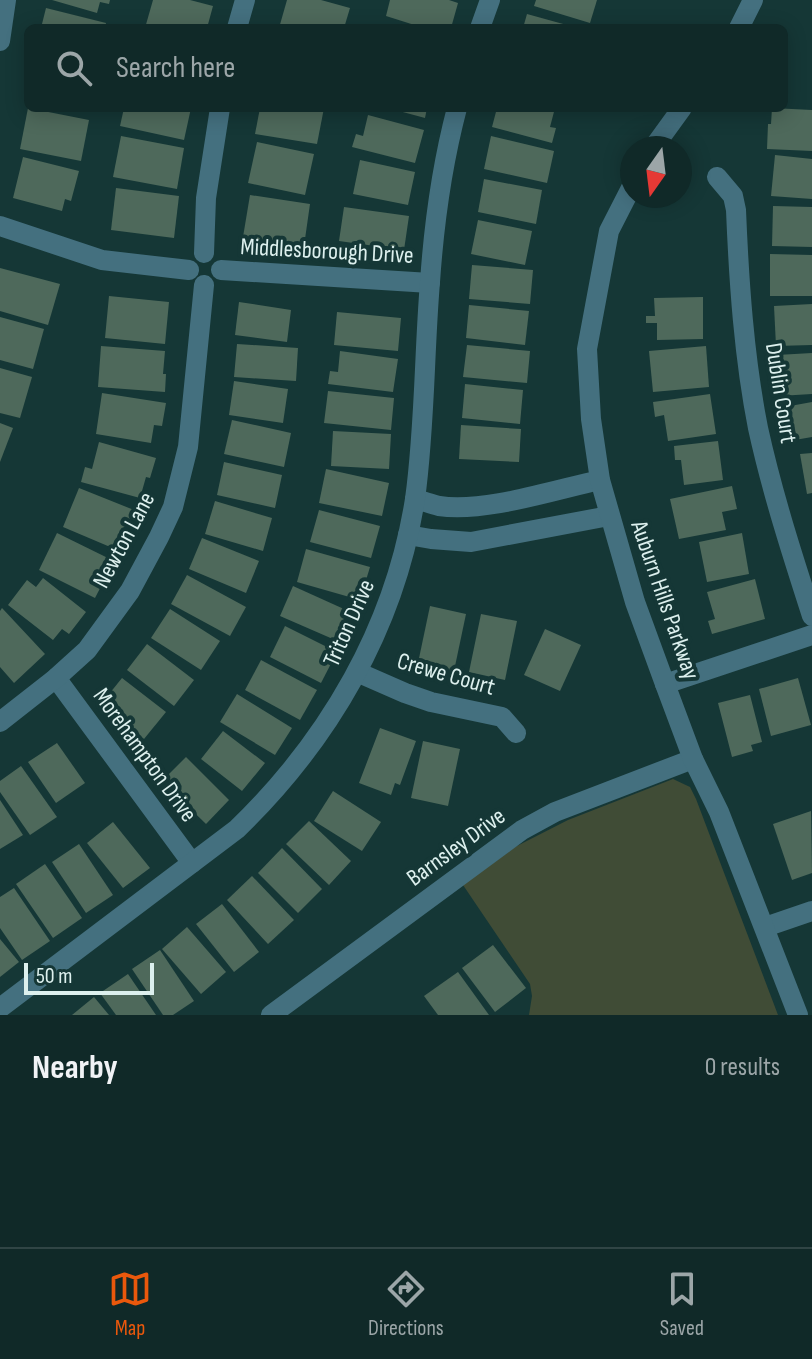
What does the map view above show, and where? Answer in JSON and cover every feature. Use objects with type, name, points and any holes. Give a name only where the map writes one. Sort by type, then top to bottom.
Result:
[{"type":"street","points":[[0,41],[6,0]]},
{"type":"street","points":[[238,24],[245,0]]},
{"type":"street","points":[[481,24],[490,0]]},
{"type":"street","points":[[741,24],[753,0]]},
{"type":"street","points":[[204,253],[206,198],[219,112]]},
{"type":"street","name":"Triton Drive","points":[[0,1008],[237,829],[275,790],[318,736],[357,672],[397,580],[415,499],[439,197],[456,112]]},
{"type":"street","points":[[662,136],[679,112]]},
{"type":"street","name":"Dublin Court","points":[[717,177],[733,196],[736,210],[741,294],[758,426],[777,507],[812,616]]},
{"type":"street","name":"Auburn Hills Parkway","points":[[621,208],[609,231],[587,349],[591,419],[600,480],[635,602],[665,684],[798,1015]]},
{"type":"street","points":[[0,226],[102,260],[189,270]]},
{"type":"street","points":[[204,253],[218,260],[221,270],[217,280],[204,285],[195,282],[189,265],[195,256],[204,253]]},
{"type":"street","name":"Middlesborough Drive","points":[[221,270],[430,283]]},
{"type":"street","name":"Newton Lane","points":[[0,722],[87,650],[130,591],[173,507],[190,436],[204,285]]},
{"type":"street","points":[[415,499],[440,506],[470,507],[600,480]]},
{"type":"street","points":[[494,504],[499,538]]},
{"type":"street","points":[[408,535],[471,542],[609,516]]},
{"type":"street","points":[[665,684],[812,635]]},
{"type":"street","name":"Crewe Court","points":[[357,672],[431,702],[502,717],[516,733]]},
{"type":"street","name":"Morehampton Drive","points":[[56,678],[192,863]]},
{"type":"street","name":"Barnsley Drive","points":[[271,1015],[522,830],[555,812],[693,759]]},
{"type":"street","points":[[765,927],[812,911]]},
{"type":"green space","points":[[673,779],[690,787],[696,799],[778,1015],[529,1015],[530,984],[463,885],[515,847],[568,820]]},
{"type":"building","points":[[52,0],[110,0],[109,4],[100,2],[97,13]]},
{"type":"building","points":[[153,0],[190,0],[213,6],[208,24],[146,24]]},
{"type":"building","points":[[287,0],[321,0],[350,8],[345,24],[280,24]]},
{"type":"building","points":[[390,0],[449,0],[458,3],[452,24],[411,24],[386,16]]},
{"type":"building","points":[[536,0],[597,0],[590,23],[534,6]]},
{"type":"building","points":[[46,8],[106,23],[106,24],[42,24]]},
{"type":"building","points":[[527,14],[563,24],[524,24]]},
{"type":"building","points":[[812,110],[812,151],[767,149],[768,124],[771,124],[772,112]]},
{"type":"building","points":[[27,112],[48,112],[89,120],[81,161],[20,149]]},
{"type":"building","points":[[123,112],[190,112],[184,140],[120,126]]},
{"type":"building","points":[[259,112],[323,112],[317,144],[255,134]]},
{"type":"building","points":[[403,112],[426,112],[425,118]]},
{"type":"building","points":[[496,112],[554,112],[550,127],[556,128],[552,143],[492,127]]},
{"type":"building","points":[[368,115],[424,130],[415,163],[352,147],[356,134],[363,136]]},
{"type":"building","points":[[121,136],[184,148],[177,189],[113,177]]},
{"type":"building","points":[[491,136],[554,151],[547,183],[484,169]]},
{"type":"building","points":[[257,142],[314,154],[305,195],[248,183]]},
{"type":"building","points":[[775,155],[812,159],[812,199],[771,196]]},
{"type":"building","points":[[23,157],[79,171],[71,201],[65,199],[62,211],[13,198]]},
{"type":"building","points":[[360,160],[415,172],[408,205],[353,194]]},
{"type":"building","points":[[484,179],[542,190],[536,224],[478,212]]},
{"type":"building","points":[[116,188],[179,196],[174,238],[111,230]]},
{"type":"building","points":[[250,195],[310,204],[304,246],[243,237]]},
{"type":"building","points":[[773,206],[812,207],[812,247],[772,246]]},
{"type":"building","points":[[344,207],[409,216],[404,250],[339,241]]},
{"type":"building","points":[[478,220],[532,231],[525,265],[471,254]]},
{"type":"building","points":[[770,254],[812,255],[812,296],[770,296]]},
{"type":"building","points":[[472,265],[533,270],[530,304],[469,299]]},
{"type":"building","points":[[0,268],[60,284],[48,325],[0,311]]},
{"type":"building","points":[[109,296],[169,302],[165,344],[105,338]]},
{"type":"building","points":[[703,297],[703,339],[657,340],[657,323],[646,323],[646,316],[655,316],[654,298]]},
{"type":"building","points":[[239,302],[291,310],[287,342],[235,335]]},
{"type":"building","points":[[812,304],[812,345],[776,346],[774,306]]},
{"type":"building","points":[[469,305],[529,311],[525,345],[466,338]]},
{"type":"building","points":[[337,312],[401,318],[398,351],[334,345]]},
{"type":"building","points":[[0,317],[44,329],[33,369],[0,360]]},
{"type":"building","points":[[237,344],[298,348],[296,381],[234,377]]},
{"type":"building","points":[[467,345],[530,351],[527,383],[463,377]]},
{"type":"building","points":[[101,346],[165,351],[165,392],[98,387]]},
{"type":"building","points":[[706,346],[709,387],[653,392],[649,351]]},
{"type":"building","points":[[340,351],[398,359],[393,392],[328,384],[330,371],[338,372]]},
{"type":"building","points":[[812,353],[812,394],[779,396],[777,355]]},
{"type":"building","points":[[0,368],[32,377],[20,418],[0,413]]},
{"type":"building","points":[[234,381],[288,389],[283,423],[229,415]]},
{"type":"building","points":[[465,384],[523,390],[520,424],[462,418]]},
{"type":"building","points":[[328,391],[394,398],[391,430],[324,423]]},
{"type":"building","points":[[102,393],[166,403],[162,426],[154,425],[151,443],[96,434]]},
{"type":"building","points":[[710,394],[716,434],[668,441],[664,415],[655,417],[653,402]]},
{"type":"building","points":[[812,402],[812,437],[789,441],[786,421],[793,420],[790,406]]},
{"type":"building","points":[[232,420],[291,433],[284,467],[224,454]]},
{"type":"building","points":[[0,423],[13,428],[0,462]]},
{"type":"building","points":[[461,425],[521,429],[519,462],[459,459]]},
{"type":"building","points":[[333,431],[391,434],[389,469],[331,466]]},
{"type":"building","points":[[718,441],[723,480],[684,485],[681,460],[675,460],[674,446]]},
{"type":"building","points":[[99,442],[156,458],[140,498],[81,482],[85,467],[92,469]]},
{"type":"building","points":[[812,453],[812,493],[807,494],[800,454]]},
{"type":"building","points":[[224,462],[282,475],[275,508],[217,495]]},
{"type":"building","points":[[326,469],[389,483],[382,516],[319,503]]},
{"type":"building","points":[[732,486],[737,509],[722,512],[726,530],[679,539],[670,499]]},
{"type":"building","points":[[79,488],[139,512],[122,552],[63,527]]},
{"type":"building","points":[[215,501],[272,518],[263,551],[205,534]]},
{"type":"building","points":[[319,510],[380,526],[371,558],[310,542]]},
{"type":"building","points":[[57,533],[114,561],[95,598],[39,570]]},
{"type":"building","points":[[742,533],[749,574],[707,582],[699,542]]},
{"type":"building","points":[[202,538],[259,561],[246,593],[189,569]]},
{"type":"building","points":[[306,549],[370,567],[360,600],[297,582]]},
{"type":"building","points":[[187,575],[246,607],[230,636],[171,604]]},
{"type":"building","points":[[43,578],[86,612],[69,634],[62,629],[53,640],[8,605],[27,580],[36,587]]},
{"type":"building","points":[[755,579],[765,619],[712,634],[708,621],[715,619],[707,592]]},
{"type":"building","points":[[293,586],[355,614],[342,643],[280,616]]},
{"type":"building","points":[[430,606],[466,614],[454,671],[418,663]]},
{"type":"building","points":[[2,608],[45,654],[14,683],[0,667]]},
{"type":"building","points":[[170,609],[220,641],[201,670],[151,638]]},
{"type":"building","points":[[481,614],[517,621],[505,680],[469,672]]},
{"type":"building","points":[[285,626],[337,652],[321,683],[270,657]]},
{"type":"building","points":[[545,629],[581,645],[560,691],[524,675]]},
{"type":"building","points":[[147,644],[194,680],[174,706],[127,670]]},
{"type":"building","points":[[261,660],[317,690],[300,720],[245,690]]},
{"type":"building","points":[[122,678],[166,712],[144,739],[101,704]]},
{"type":"building","points":[[798,678],[811,725],[771,736],[759,689]]},
{"type":"building","points":[[237,694],[292,728],[275,755],[220,722]]},
{"type":"building","points":[[750,695],[762,742],[751,745],[753,751],[732,757],[718,703]]},
{"type":"building","points":[[380,728],[416,741],[400,785],[395,783],[391,795],[359,783]]},
{"type":"building","points":[[223,731],[265,763],[242,791],[201,759]]},
{"type":"building","points":[[423,741],[460,749],[448,806],[411,798]]},
{"type":"building","points":[[57,743],[85,783],[56,803],[28,762]]},
{"type":"building","points":[[186,757],[229,800],[206,824],[162,781]]},
{"type":"building","points":[[21,766],[57,817],[30,835],[0,792],[0,781]]},
{"type":"building","points":[[333,791],[381,822],[362,851],[314,821]]},
{"type":"building","points":[[0,800],[23,835],[0,849]]},
{"type":"building","points":[[811,811],[812,873],[792,880],[773,824]]},
{"type":"building","points":[[309,821],[351,861],[329,885],[286,844]]},
{"type":"building","points":[[113,822],[150,868],[123,888],[87,843]]},
{"type":"building","points":[[79,844],[113,895],[86,913],[52,862]]},
{"type":"building","points":[[282,848],[322,889],[298,913],[258,873]]},
{"type":"building","points":[[45,864],[82,918],[53,938],[16,884]]},
{"type":"building","points":[[252,876],[294,920],[268,944],[227,900]]},
{"type":"building","points":[[14,888],[50,941],[22,960],[0,928],[0,897]]},
{"type":"building","points":[[222,904],[259,952],[234,972],[196,924]]},
{"type":"building","points":[[187,927],[226,972],[201,994],[162,949]]},
{"type":"building","points":[[0,939],[19,962],[0,977]]},
{"type":"building","points":[[493,945],[526,988],[495,1012],[462,968]]},
{"type":"building","points":[[160,950],[194,1001],[173,1015],[163,1015],[132,969]]},
{"type":"building","points":[[458,972],[489,1015],[438,1015],[424,996]]},
{"type":"building","points":[[128,974],[156,1015],[116,1015],[100,993]]},
{"type":"building","points":[[94,997],[109,1015],[72,1015]]}]
